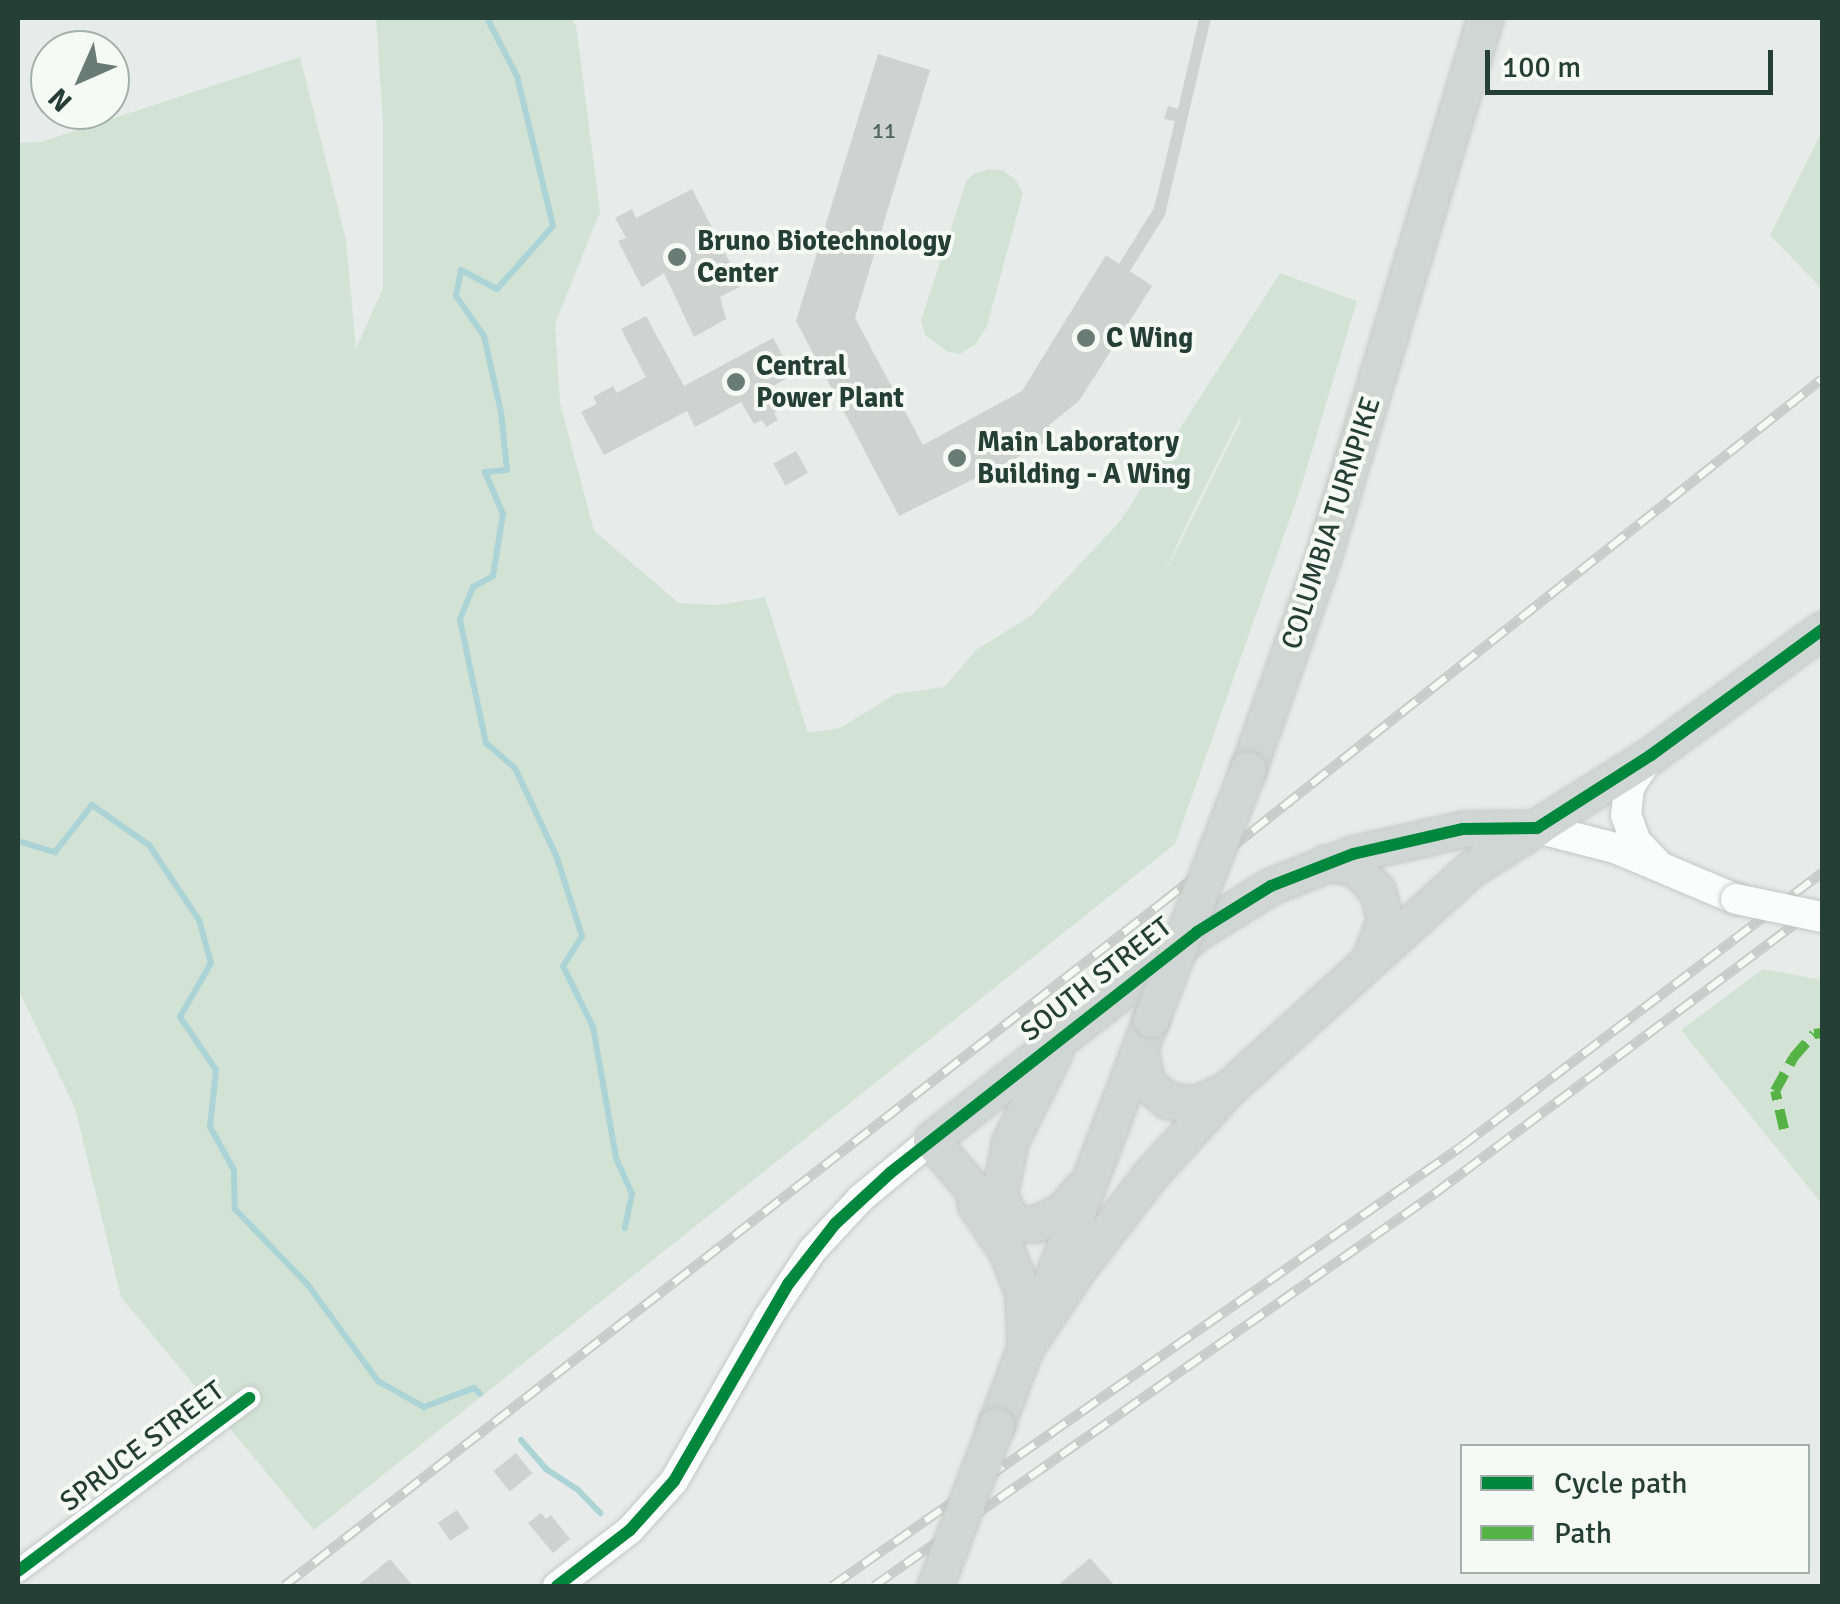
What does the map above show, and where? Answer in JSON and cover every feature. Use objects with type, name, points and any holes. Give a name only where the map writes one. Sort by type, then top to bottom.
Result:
[{"type":"main road","name":"COLUMBIA TURNPIKE","points":[[1025,1348],[1248,768],[1332,526],[1484,18]]},
{"type":"main road","points":[[935,1586],[1025,1348],[1126,1205],[1229,1088],[1448,886],[1651,754],[1822,630]]},
{"type":"main road","points":[[1651,754],[1629,787],[1626,815],[1636,842],[1669,872]]},
{"type":"main road","points":[[1537,828],[1590,840],[1736,899],[1822,917]]},
{"type":"main road","name":"SOUTH STREET","points":[[932,1140],[1222,914],[1271,886],[1325,864],[1463,830],[1537,828]]},
{"type":"main road","points":[[1325,864],[1354,867],[1377,890],[1386,919],[1369,958]]},
{"type":"main road","points":[[1021,1224],[1002,1208],[998,1180],[1002,1160],[1036,1084],[1069,1032]]},
{"type":"main road","points":[[1146,1035],[1146,1082],[1168,1101],[1196,1104],[1229,1088]]},
{"type":"main road","points":[[932,1140],[991,1211],[1021,1224],[1036,1224],[1062,1211],[1092,1176]]},
{"type":"main road","points":[[969,1189],[983,1221],[1006,1250],[1023,1292],[1025,1348]]},
{"type":"street","name":"SOUTH STREET","points":[[557,1586],[630,1530],[674,1480],[767,1319],[812,1251],[861,1198],[932,1140]]},
{"type":"street","name":"SPRUCE STREET","points":[[18,1571],[249,1398]]},
{"type":"green space","points":[[376,18],[570,18],[576,25],[600,212],[555,324],[560,403],[594,531],[679,603],[719,605],[765,597],[808,733],[840,728],[895,694],[944,687],[976,650],[1032,615],[1121,520],[1280,273],[1357,301],[1301,487],[1175,844],[314,1530],[121,1297],[75,1108],[18,989],[18,143],[41,142],[78,130],[130,130],[130,113],[300,57],[346,240],[356,349],[383,288],[383,123]],"holes":[[[1240,417],[1242,418],[1159,585],[1192,513]]]},
{"type":"green space","points":[[1822,131],[1822,289],[1770,235]]},
{"type":"green space","points":[[1002,170],[1015,179],[1023,193],[987,326],[976,344],[960,354],[948,352],[925,335],[921,321],[966,182],[973,174]]},
{"type":"green space","points":[[1763,969],[1822,980],[1822,1204],[1681,1030]]},
{"type":"building","points":[[1199,18],[1211,18],[1165,215],[1130,271],[1152,286],[1079,401],[1049,425],[1056,438],[899,516],[796,321],[878,54],[930,70],[855,318],[923,445],[1022,391],[1106,255],[1119,264],[1154,208],[1175,121],[1164,119],[1168,106],[1178,109]]},
{"type":"building","name":"Bruno Biotechnology Center","points":[[692,189],[740,282],[740,287],[720,297],[726,319],[694,337],[664,273],[642,287],[618,241],[626,238],[615,218],[632,209],[636,218]]},
{"type":"building","name":"Central Power Plant","points":[[646,316],[684,386],[773,338],[793,375],[771,387],[783,409],[774,413],[778,420],[766,427],[762,420],[754,424],[741,402],[695,427],[687,411],[604,455],[581,412],[597,404],[593,397],[613,386],[617,393],[646,377],[621,329]]},
{"type":"building","points":[[796,451],[808,473],[785,485],[773,464]]},
{"type":"building","points":[[516,1453],[532,1473],[510,1491],[493,1471]]},
{"type":"building","points":[[457,1510],[469,1528],[450,1541],[438,1523]]},
{"type":"building","points":[[541,1513],[546,1519],[551,1515],[570,1539],[553,1553],[528,1523]]},
{"type":"building","points":[[1090,1558],[1115,1586],[1057,1586]]},
{"type":"building","points":[[390,1559],[413,1586],[357,1586]]},
{"type":"waterway","points":[[487,18],[517,76],[553,226],[497,289],[461,270],[456,296],[484,336],[501,412],[507,470],[485,472],[503,514],[493,576],[473,587],[460,620],[486,743],[515,768],[556,855],[582,936],[563,966],[593,1027],[616,1158],[632,1194],[625,1228]]},
{"type":"waterway","points":[[18,841],[55,852],[92,805],[149,845],[199,920],[211,963],[180,1017],[216,1070],[210,1127],[234,1170],[235,1209],[308,1285],[378,1381],[424,1407],[474,1388],[480,1394]]},
{"type":"waterway","points":[[521,1440],[546,1469],[578,1490],[600,1513]]},
{"type":"railway","points":[[284,1586],[1163,902],[1822,379]]},
{"type":"railway","points":[[832,1586],[1462,1146],[1822,873]]},
{"type":"railway","points":[[874,1586],[1434,1194],[1822,904]]},
{"type":"marked path","points":[[1784,1129],[1775,1091],[1793,1058],[1814,1034],[1822,1033]]},
{"type":"cycle path","points":[[557,1586],[630,1530],[674,1481],[789,1283],[835,1224],[890,1173],[1197,932],[1271,886],[1353,854],[1463,829],[1537,828],[1651,755],[1822,630]]},
{"type":"cycle path","points":[[18,1571],[249,1398]]},
{"type":"place","name":"Bruno Biotechnology Center","points":[[677,257]]},
{"type":"place","name":"C Wing","points":[[1086,338]]},
{"type":"place","name":"Central Power Plant","points":[[736,382]]},
{"type":"place","name":"Main Laboratory Building - A Wing","points":[[957,458]]}]
